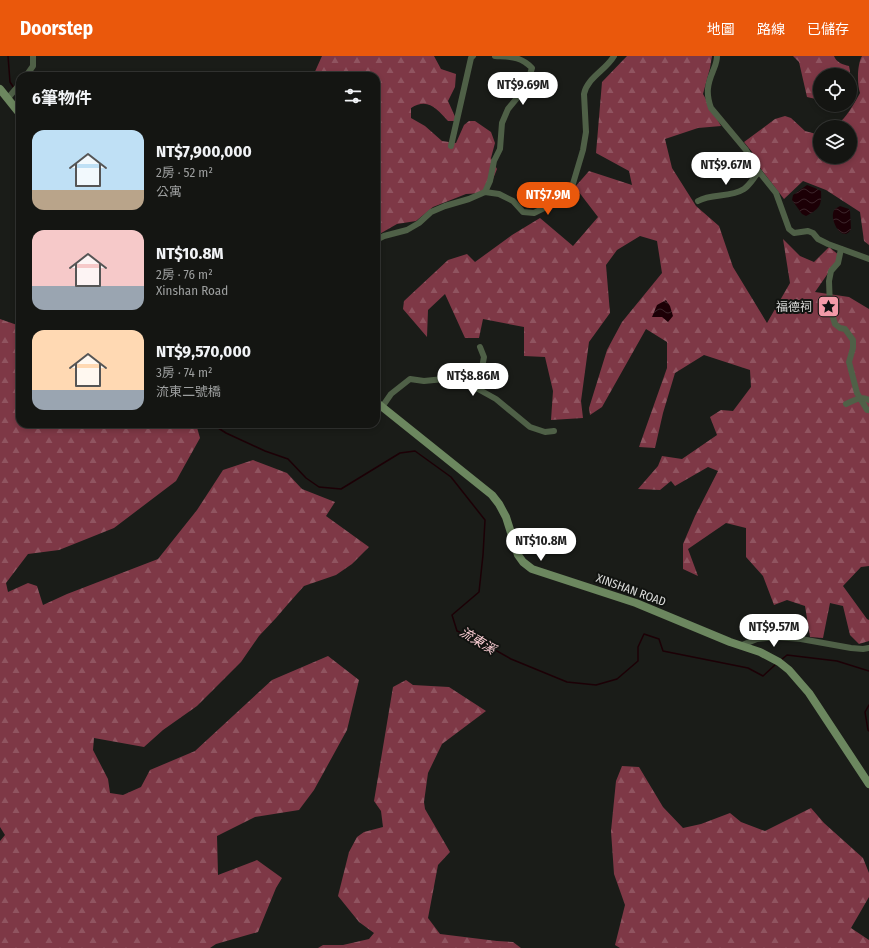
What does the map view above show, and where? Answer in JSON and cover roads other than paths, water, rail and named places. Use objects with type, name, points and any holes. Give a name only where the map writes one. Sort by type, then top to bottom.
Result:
[{"type":"street","points":[[29,72],[33,66],[33,56]]},
{"type":"street","points":[[450,146],[473,56]]},
{"type":"street","points":[[486,192],[494,161],[500,149],[502,122],[508,109],[526,87],[532,68],[517,57],[495,56]]},
{"type":"street","points":[[380,238],[407,230],[419,223],[431,212],[486,192],[499,194],[513,201],[523,212],[534,213],[566,197],[572,187],[583,150],[586,132],[585,89],[589,83],[611,62],[614,56]]},
{"type":"street","points":[[718,58],[709,81],[707,94],[708,101],[711,108],[746,150],[759,172],[776,193],[789,229],[794,233],[808,231],[813,233],[818,239],[828,244],[869,259]]},
{"type":"street","points":[[9,96],[16,88]]},
{"type":"street","points":[[0,89],[9,96],[16,107]]},
{"type":"street","points":[[698,201],[711,196],[731,194],[745,188],[759,172]]},
{"type":"street","points":[[841,249],[838,263],[831,272],[829,281],[830,308],[835,324],[840,328],[845,329],[853,340],[853,348],[849,362],[857,393],[867,410],[869,410]]},
{"type":"street","points":[[478,389],[484,357],[480,347]]},
{"type":"street","points":[[380,403],[410,379],[424,381],[444,380],[478,389],[496,399],[530,427],[545,432],[554,431]]},
{"type":"street","points":[[846,404],[860,398],[869,400]]},
{"type":"street","name":"XINSHAN ROAD","points":[[380,405],[492,494],[500,504],[506,517],[518,555],[523,562],[532,569],[636,603],[716,636],[760,652],[779,662],[789,670],[809,693],[869,784]]},
{"type":"street","points":[[742,645],[756,638],[777,637],[801,639],[851,648],[869,648]]},
{"type":"water","points":[[807,185],[821,191],[821,200],[817,209],[806,216],[802,214],[792,200],[793,195]]},
{"type":"water","points":[[840,206],[849,209],[850,211],[851,229],[848,233],[844,234],[840,232],[834,224],[833,218],[835,209]]},
{"type":"water","points":[[666,300],[670,306],[673,316],[668,322],[662,317],[652,317],[657,305]]},
{"type":"waterway","name":"流東溪","points":[[8,56],[10,82],[14,88]]},
{"type":"waterway","name":"流東溪","points":[[218,428],[265,451],[288,459],[306,478],[319,487],[341,489],[400,453],[415,451],[451,477],[485,520],[479,592],[452,615],[457,631],[474,638],[511,659],[567,682],[596,685],[617,679],[638,661],[638,647],[644,634],[659,639],[663,651],[748,668],[763,676],[776,664]]},
{"type":"waterway","name":"流東溪","points":[[781,660],[787,655],[837,661],[869,671]]},
{"type":"waterway","name":"流東溪","points":[[869,705],[865,712],[869,731]]},
{"type":"place","name":"福德祠","points":[[828,307]]}]
